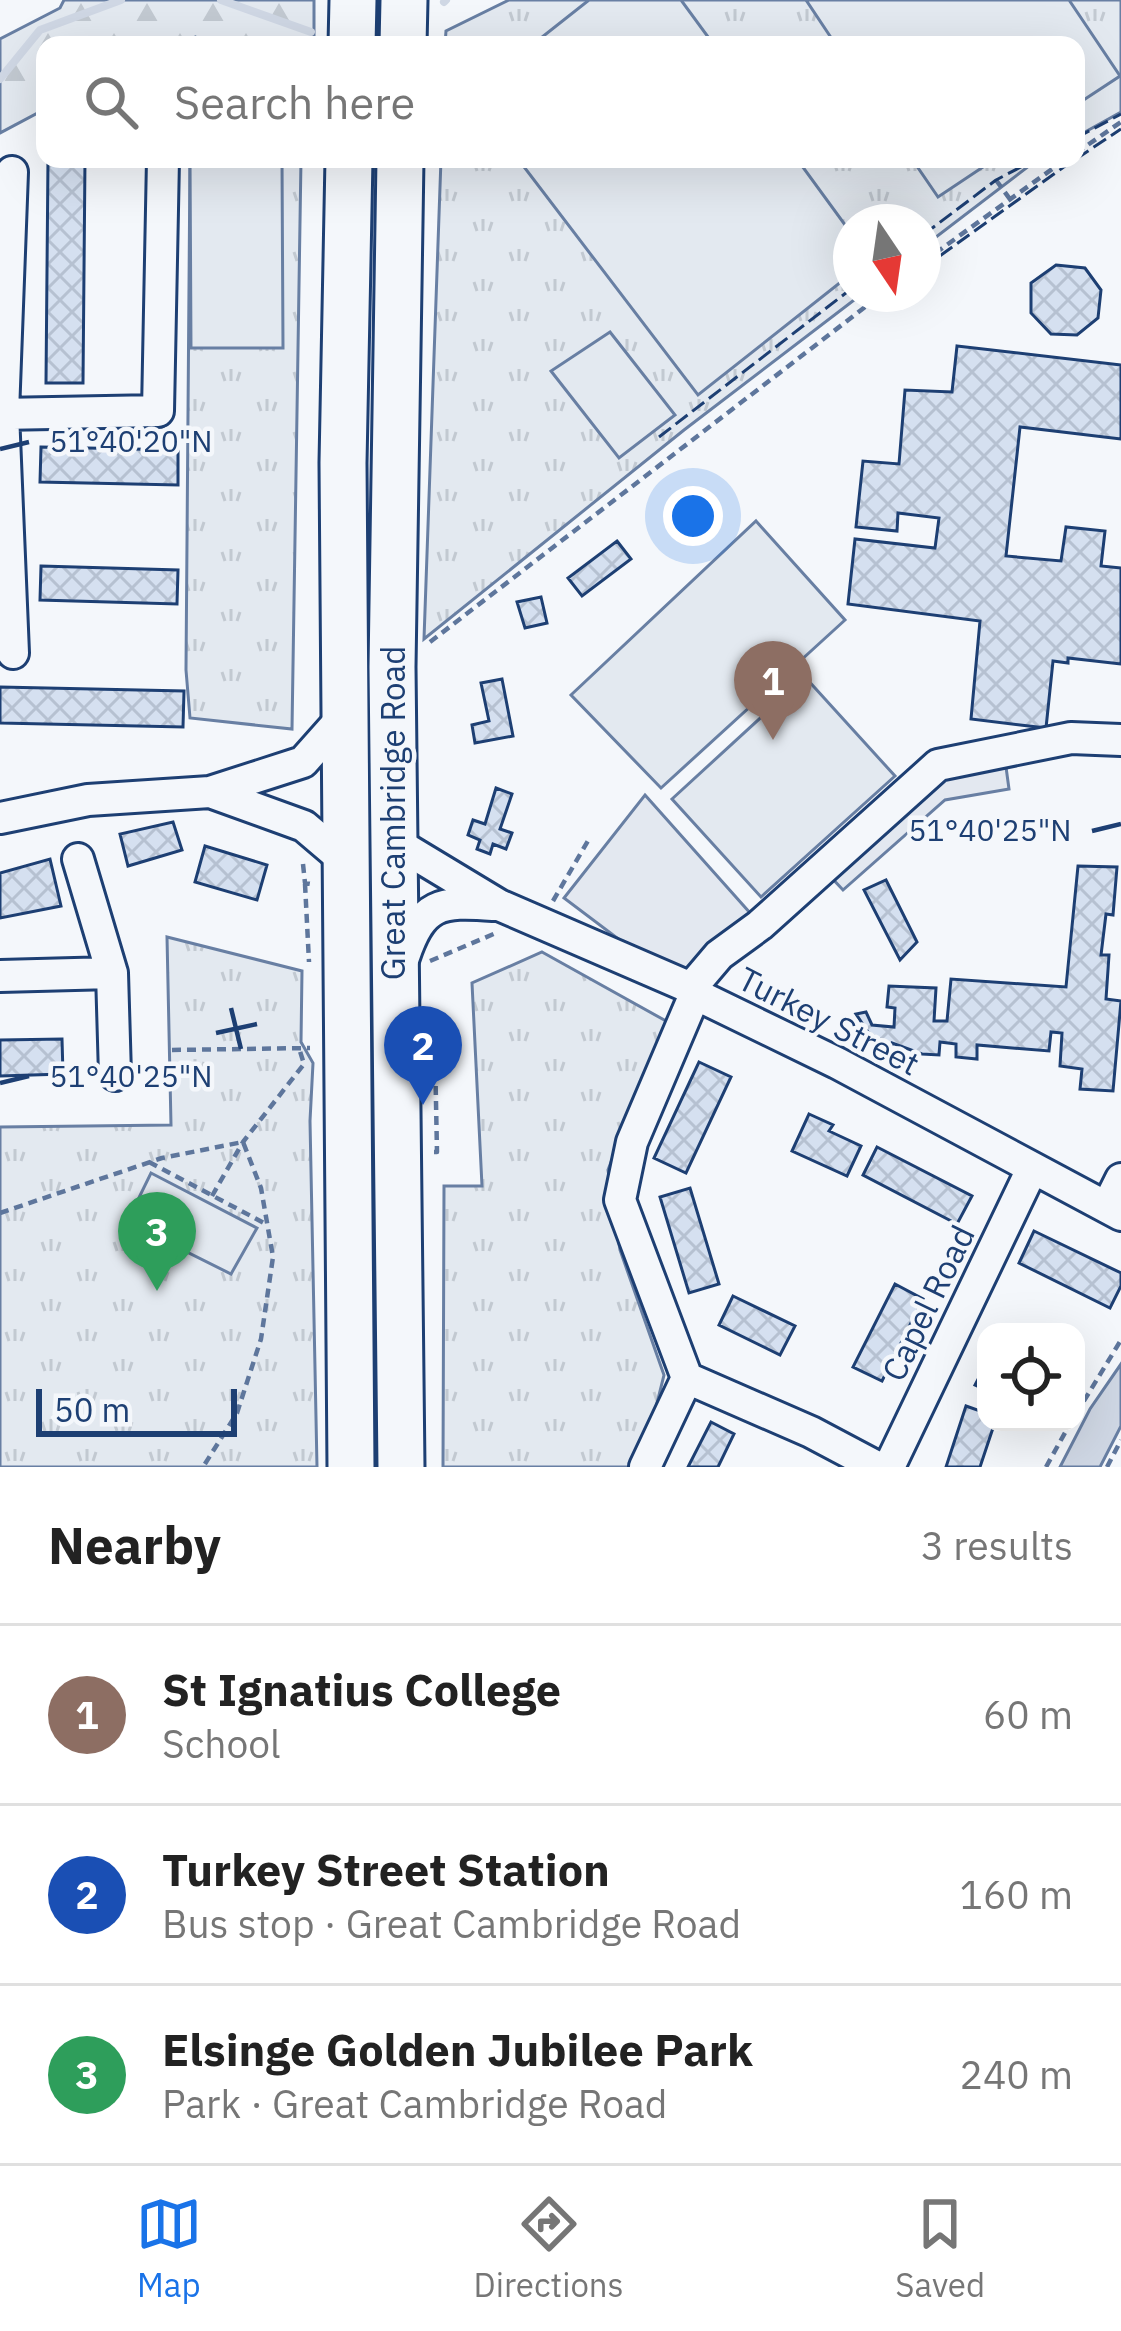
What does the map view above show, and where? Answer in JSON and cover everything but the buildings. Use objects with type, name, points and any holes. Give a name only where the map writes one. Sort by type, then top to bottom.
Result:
[{"type":"highway","points":[[352,36],[353,0]]},
{"type":"highway","points":[[403,36],[404,0]]},
{"type":"highway","name":"Great Cambridge Road","points":[[350,168],[343,464],[344,717],[325,872],[351,1467]]},
{"type":"highway","name":"Great Cambridge Road","points":[[400,168],[393,841],[417,973],[401,1467]]},
{"type":"street","points":[[2,414],[158,411],[163,168]]},
{"type":"street","points":[[12,172],[2,414],[13,653]]},
{"type":"street","points":[[0,818],[88,800],[210,792],[303,762],[344,717]]},
{"type":"street","points":[[877,1467],[811,1432],[687,1378],[620,1200],[632,1142],[693,991],[718,955],[760,926],[933,768],[1071,738],[1121,740]]},
{"type":"street","points":[[210,792],[304,826],[325,872]]},
{"type":"street","name":"Turkey Street","points":[[393,841],[499,905],[840,1053],[1033,1169],[1114,1211]]},
{"type":"street","points":[[78,859],[112,973],[116,1075]]},
{"type":"street","name":"Turkey Street","points":[[417,973],[416,922],[447,902],[499,905]]},
{"type":"street","points":[[0,976],[112,973]]},
{"type":"street","name":"Capel Road","points":[[889,1467],[1033,1169]]},
{"type":"street","points":[[1114,1211],[1121,1179]]},
{"type":"street","points":[[645,1467],[687,1378]]},
{"type":"path","points":[[1085,146],[1121,122]]},
{"type":"path","points":[[941,249],[1054,168]]},
{"type":"path","points":[[996,180],[1011,200]]},
{"type":"path","points":[[392,667],[451,628],[858,312]]},
{"type":"path","points":[[417,973],[506,929],[540,924],[589,839]]},
{"type":"path","points":[[309,962],[325,872]]},
{"type":"path","points":[[417,973],[435,961]]},
{"type":"path","points":[[434,1040],[437,1152]]},
{"type":"path","points":[[212,1196],[243,1142],[304,1064],[299,1048]]},
{"type":"path","points":[[172,1050],[323,1048]]},
{"type":"path","points":[[0,1213],[149,1162],[243,1142]]},
{"type":"path","points":[[203,1467],[237,1413],[261,1340],[273,1257],[261,1188],[243,1142]]},
{"type":"path","points":[[149,1162],[267,1225]]},
{"type":"path","points":[[1085,1399],[1121,1340]]},
{"type":"path","points":[[1046,1467],[1066,1431]]},
{"type":"path","points":[[1107,1467],[1121,1440]]},
{"type":"green space","points":[[64,0],[314,0],[314,36],[36,36],[36,114],[0,133],[0,39],[60,8]]},
{"type":"green space","points":[[509,0],[1121,0],[1121,112],[1085,132],[1085,36],[446,36],[446,31]]},
{"type":"green space","points":[[589,0],[681,0],[707,36],[543,36]]},
{"type":"green space","points":[[806,0],[1069,0],[1120,76],[1085,99],[1085,36],[830,36]]},
{"type":"green space","points":[[190,168],[301,168],[292,729],[190,718],[186,670]]},
{"type":"green space","points":[[190,168],[282,168],[283,348],[191,348]]},
{"type":"green space","points":[[441,168],[1026,168],[941,233],[941,204],[833,204],[833,312],[838,312],[424,639]]},
{"type":"green space","points":[[525,168],[804,168],[833,208],[833,288],[698,395]]},
{"type":"green space","points":[[918,168],[982,168],[938,197]]},
{"type":"green space","points":[[610,332],[675,415],[619,458],[551,371]]},
{"type":"green space","points":[[756,521],[845,620],[661,788],[571,695]]},
{"type":"green space","points":[[805,677],[895,776],[761,897],[672,799]]},
{"type":"green space","points":[[167,937],[302,971],[301,1042],[313,1063],[317,1467],[0,1467],[0,1127],[171,1125]]},
{"type":"green space","points":[[542,952],[666,1021],[608,1170],[620,1250],[664,1375],[653,1419],[629,1467],[443,1467],[444,1186],[482,1186],[472,983]]},
{"type":"green space","points":[[151,1173],[257,1228],[231,1274],[127,1222]]},
{"type":"shaded area","points":[[1006,767],[1009,789],[945,800],[843,890],[830,876],[931,786],[949,776]]},
{"type":"shaded area","points":[[645,795],[759,923],[683,971],[625,944],[564,898]]},
{"type":"shaded area","points":[[1121,1364],[1121,1426],[1100,1467],[1060,1467],[1079,1431],[1085,1431],[1090,1409]]},
{"type":"waterway","points":[[0,79],[40,30],[121,0]]},
{"type":"waterway","points":[[221,0],[311,32]]},
{"type":"fence","points":[[1085,133],[1121,114]]},
{"type":"fence","points":[[1085,153],[1121,129]]},
{"type":"fence","points":[[941,221],[1019,168]]},
{"type":"fence","points":[[941,255],[1062,168]]},
{"type":"fence","points":[[659,437],[833,303]]},
{"type":"place","name":"St Ignatius College","points":[[773,740]]},
{"type":"place","name":"Turkey Street Station","points":[[423,1105]]},
{"type":"place","name":"Elsinge Golden Jubilee Park","points":[[157,1291]]}]
